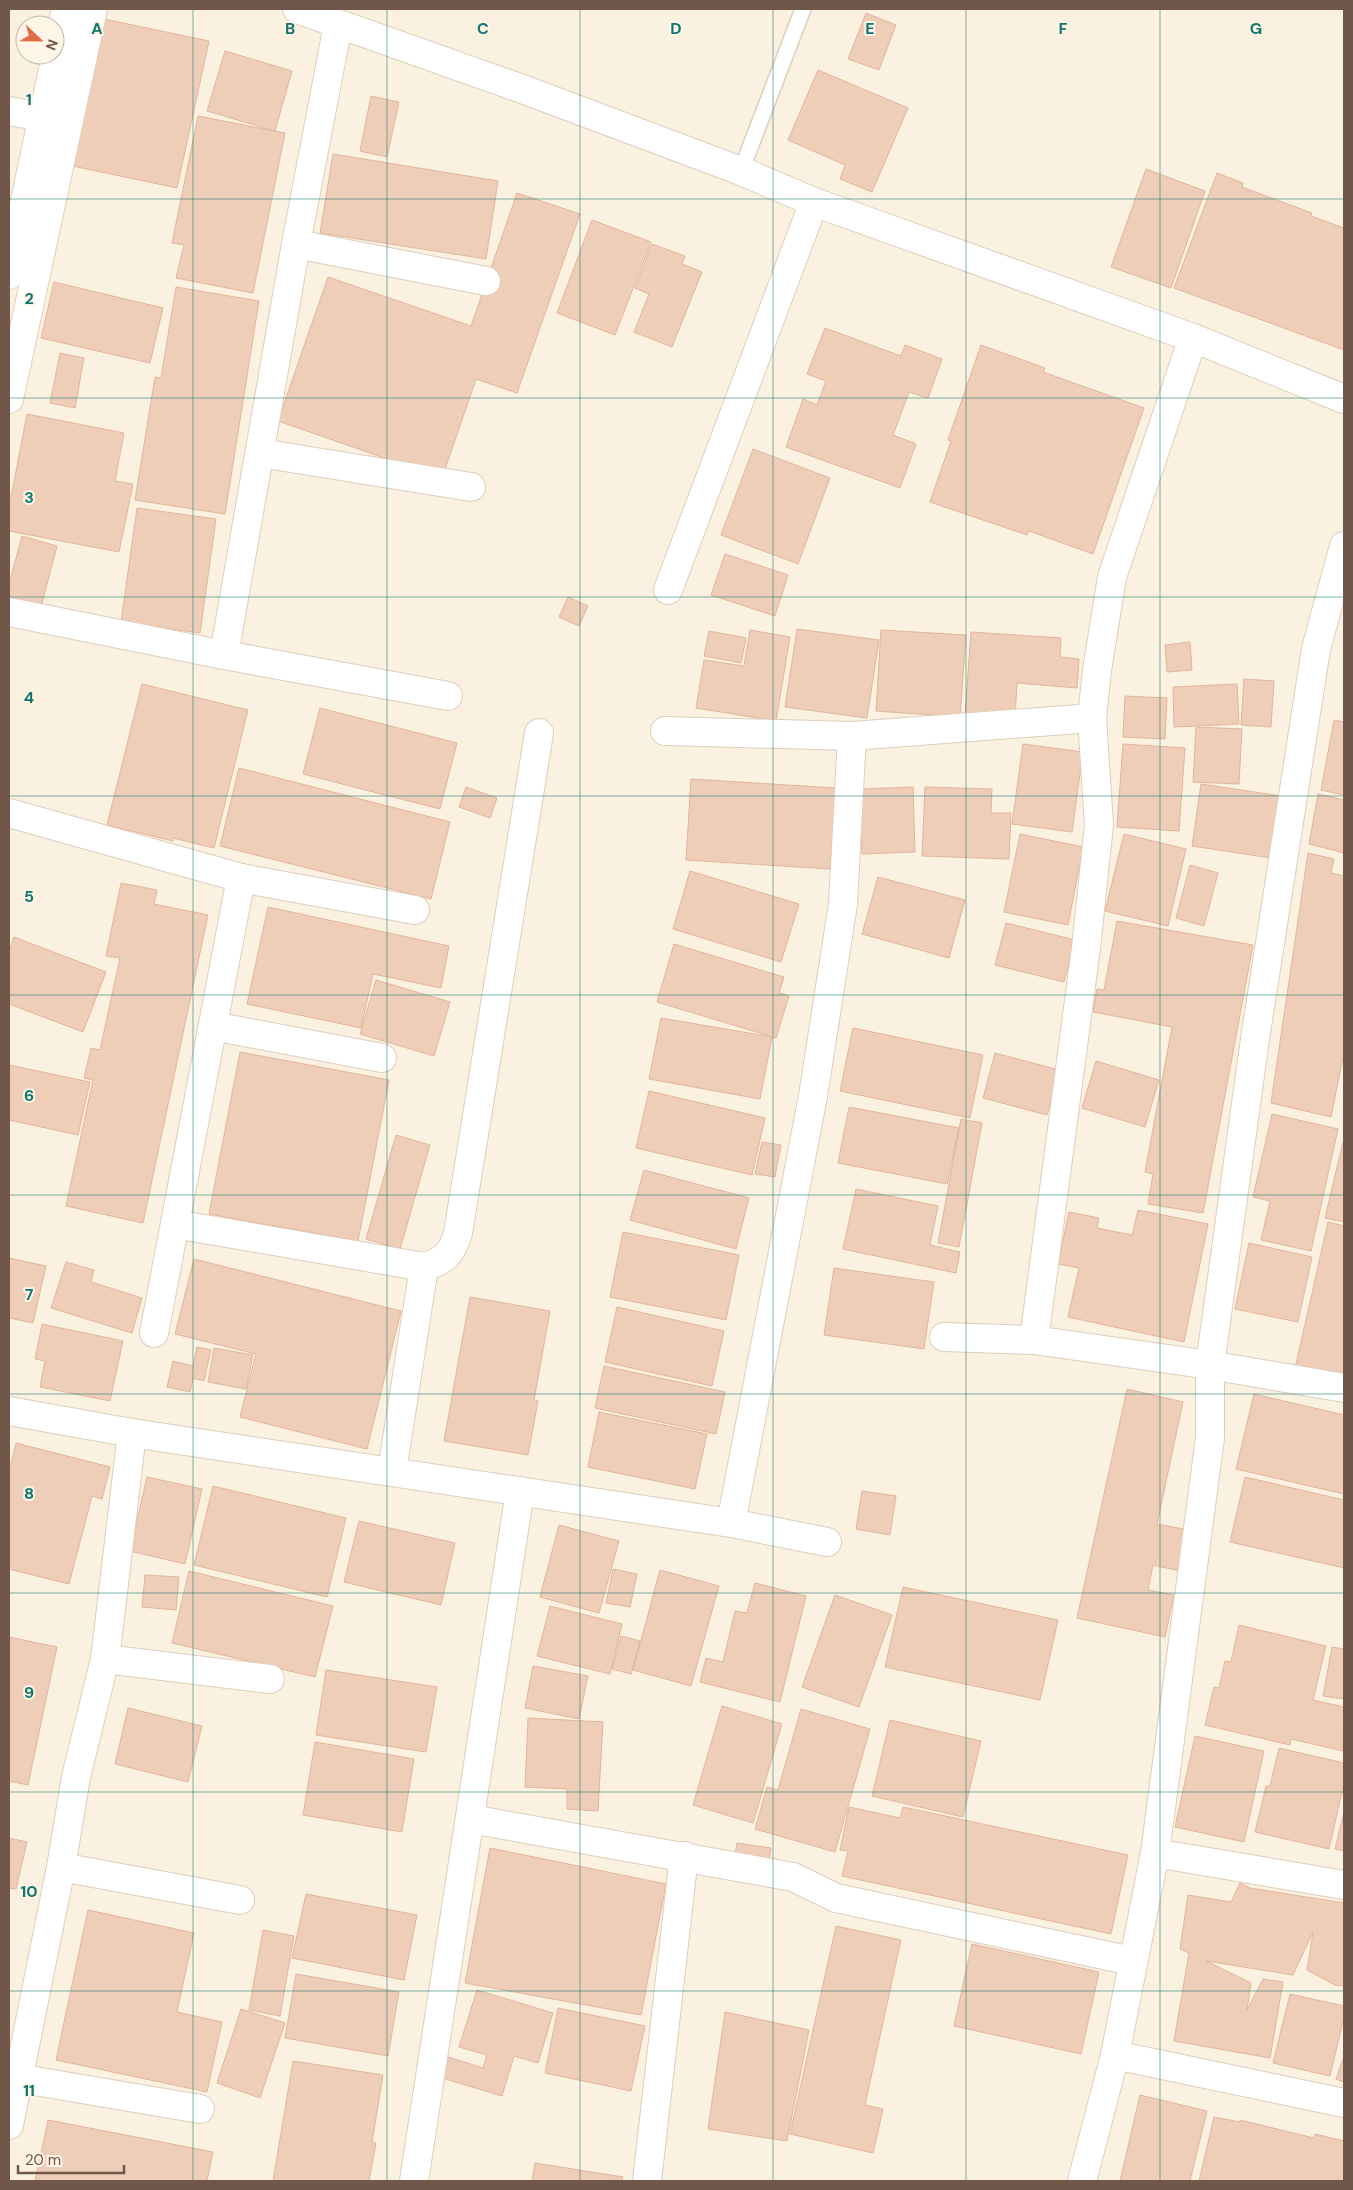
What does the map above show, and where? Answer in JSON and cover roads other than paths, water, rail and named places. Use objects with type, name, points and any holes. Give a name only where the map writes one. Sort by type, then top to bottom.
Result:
[{"type":"street","points":[[9,275],[66,9]]},
{"type":"street","points":[[9,399],[93,9]]},
{"type":"street","points":[[296,9],[525,90],[741,170],[814,202],[1193,338],[1344,399]]},
{"type":"street","points":[[224,655],[296,244],[338,25]]},
{"type":"street","points":[[9,111],[43,117]]},
{"type":"street","points":[[668,590],[814,202]]},
{"type":"street","points":[[296,244],[486,281]]},
{"type":"street","points":[[1034,1340],[1086,948],[1099,825],[1092,718],[1097,670],[1112,577],[1193,338]]},
{"type":"street","points":[[260,453],[471,487]]},
{"type":"street","points":[[1082,2181],[1115,2055],[1155,1852],[1210,1438],[1210,1365],[1255,1039],[1316,649],[1344,546]]},
{"type":"street","points":[[9,612],[224,655],[448,696]]},
{"type":"street","points":[[665,731],[852,736],[1092,718]]},
{"type":"street","points":[[175,1224],[424,1267],[438,1263],[454,1249],[458,1234],[539,733]]},
{"type":"street","points":[[731,1523],[813,1096],[840,924],[852,736]]},
{"type":"street","points":[[9,813],[241,878],[415,910]]},
{"type":"street","points":[[154,1333],[241,878]]},
{"type":"street","points":[[213,1026],[382,1058]]},
{"type":"street","points":[[392,1471],[424,1267]]},
{"type":"street","points":[[944,1337],[1034,1340],[1210,1365],[1344,1388]]},
{"type":"street","points":[[9,1411],[132,1433],[731,1523],[827,1542]]},
{"type":"street","points":[[9,2125],[16,2078],[61,1867],[76,1778],[104,1659],[132,1433]]},
{"type":"street","points":[[414,2181],[520,1491]]},
{"type":"street","points":[[104,1659],[270,1679]]},
{"type":"street","points":[[471,1819],[793,1877],[836,1898],[1132,1961]]},
{"type":"street","points":[[1155,1852],[1344,1885]]},
{"type":"street","points":[[647,2181],[684,1856]]},
{"type":"street","points":[[61,1867],[240,1900]]},
{"type":"street","points":[[1115,2055],[1344,2102]]},
{"type":"street","points":[[16,2078],[200,2109]]},
{"type":"lane","points":[[741,170],[803,9]]}]
